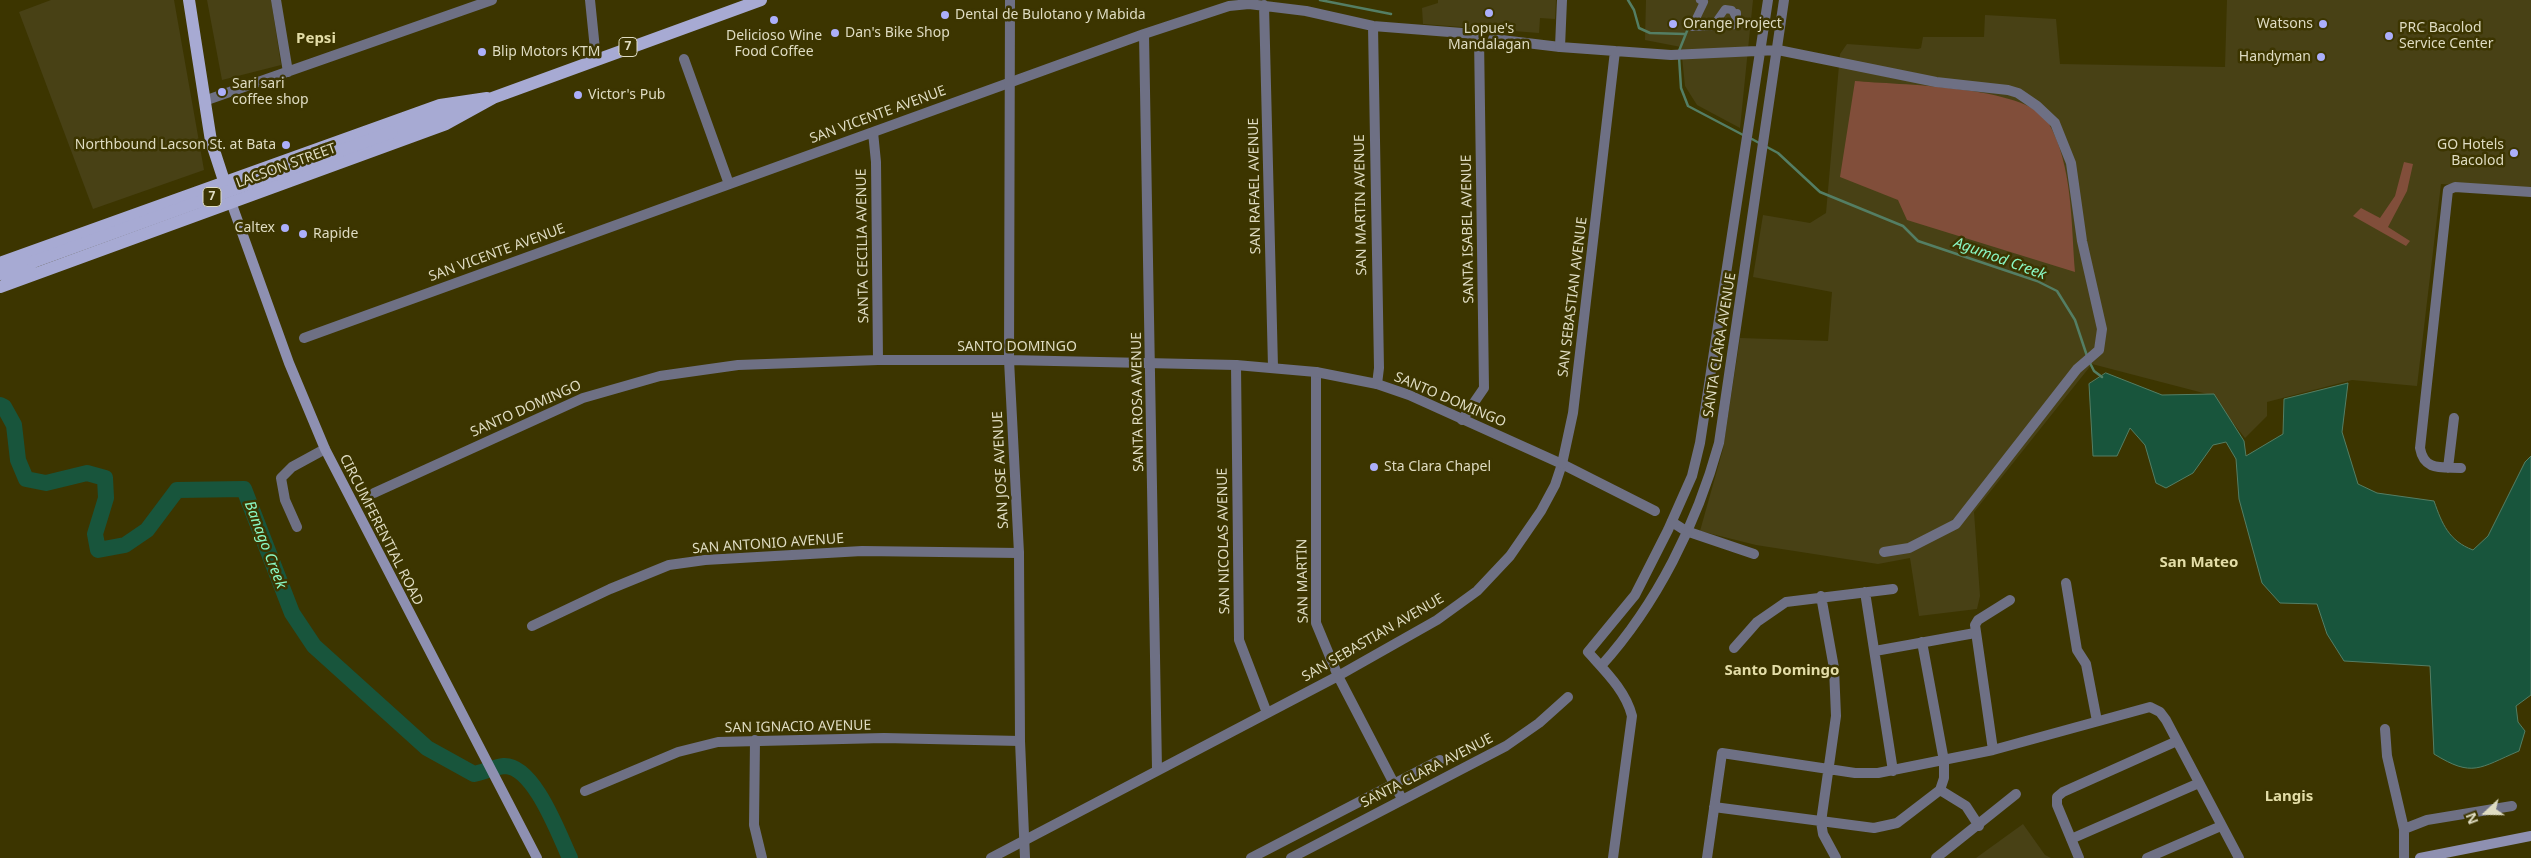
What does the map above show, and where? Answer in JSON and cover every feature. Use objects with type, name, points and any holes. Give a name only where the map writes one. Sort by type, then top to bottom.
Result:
[{"type":"main road","points":[[189,0],[211,141],[231,202]]},
{"type":"main road","name":"LACSON STREET","points":[[0,274],[761,0]]},
{"type":"main road","name":"LACSON STREET","points":[[0,262],[440,105],[495,97]]},
{"type":"main road","name":"LACSON STREET","points":[[0,287],[446,124],[495,97]]},
{"type":"main road","name":"CIRCUMFERENTIAL ROAD","points":[[231,202],[289,363],[325,450],[537,858]]},
{"type":"main road","points":[[2420,858],[2531,836]]},
{"type":"street","points":[[276,0],[288,72]]},
{"type":"street","points":[[204,101],[492,0]]},
{"type":"street","points":[[590,0],[596,59]]},
{"type":"street","name":"SAN JOSE AVENUE","points":[[1010,0],[1012,82],[1010,360],[1019,553],[1020,741],[1025,858]]},
{"type":"street","points":[[1560,46],[1562,0]]},
{"type":"street","points":[[1700,0],[1704,2],[1692,27],[1737,25],[1737,16],[1732,10],[1725,9],[1713,26]]},
{"type":"street","name":"SANTA CLARA AVENUE","points":[[1768,0],[1754,103],[1700,443],[1692,476],[1672,522],[1635,595],[1588,652],[1601,666],[1649,604],[1686,532],[1708,481],[1719,443],[1784,0]]},
{"type":"street","name":"SAN VICENTE AVENUE","points":[[304,338],[1144,34],[1229,6],[1264,5],[1306,11],[1373,26],[1475,34]]},
{"type":"street","name":"SAN RAFAEL AVENUE","points":[[1264,5],[1273,367]]},
{"type":"street","name":"SAN MARTIN AVENUE","points":[[1373,26],[1379,368],[1377,384]]},
{"type":"street","name":"SANTA ROSA AVENUE","points":[[1144,34],[1157,769]]},
{"type":"street","name":"SANTA ISABEL AVENUE","points":[[1462,420],[1484,388],[1480,41],[1475,34]]},
{"type":"street","points":[[1493,39],[1671,55],[1778,50],[1936,82],[2008,90],[2018,93],[2055,123],[2071,162],[2082,241],[2102,329],[2099,350],[2080,367],[1956,524],[1909,548],[1884,552]]},
{"type":"street","name":"SAN SEBASTIAN AVENUE","points":[[991,858],[1157,769],[1338,676],[1424,628],[1476,591],[1510,556],[1538,517],[1555,485],[1562,464],[1573,413],[1615,51]]},
{"type":"street","points":[[684,59],[729,184]]},
{"type":"street","name":"SANTA CECILIA AVENUE","points":[[873,132],[876,162],[878,360]]},
{"type":"street","points":[[2461,468],[2426,464],[2420,448],[2447,194],[2450,189],[2455,187],[2531,192]]},
{"type":"street","name":"SANTO DOMINGO","points":[[374,492],[583,398],[660,376],[738,365],[878,360],[1151,362],[1273,367],[1316,372],[1377,384],[1409,395],[1562,464],[1655,511]]},
{"type":"street","name":"SAN NICOLAS AVENUE","points":[[1236,365],[1239,640],[1266,713]]},
{"type":"street","name":"SAN MARTIN","points":[[1316,372],[1316,623],[1338,676],[1392,784],[1402,799]]},
{"type":"street","points":[[2448,468],[2454,418]]},
{"type":"street","points":[[297,526],[285,500],[281,478],[292,467],[325,450]]},
{"type":"street","points":[[1672,522],[1686,532],[1754,554]]},
{"type":"street","name":"SAN ANTONIO AVENUE","points":[[532,626],[610,589],[669,565],[705,560],[862,551],[1019,553]]},
{"type":"street","points":[[2066,583],[2077,650],[2086,664],[2097,721]]},
{"type":"street","points":[[1734,648],[1752,626],[1786,602],[1821,596],[1893,589]]},
{"type":"street","points":[[1865,592],[1876,651],[1893,771]]},
{"type":"street","points":[[1821,596],[1834,668],[1836,695],[1836,716],[1830,770],[1821,822],[1823,834],[1836,858]]},
{"type":"street","points":[[1993,750],[1975,633],[1978,620],[2010,600]]},
{"type":"street","points":[[1876,651],[1975,633]]},
{"type":"street","points":[[1714,807],[1874,828],[1890,826],[1940,790],[1945,769],[1922,642]]},
{"type":"street","points":[[1601,666],[1627,702],[1632,716],[1613,858]]},
{"type":"street","name":"SANTA CLARA AVENUE","points":[[1291,858],[1506,746],[1539,723],[1568,697]]},
{"type":"street","points":[[1707,858],[1722,753],[1866,774],[1893,771],[1993,750],[2150,707],[2163,715],[2239,858]]},
{"type":"street","points":[[2385,729],[2388,756],[2404,829],[2404,858]]},
{"type":"street","name":"SAN IGNACIO AVENUE","points":[[585,791],[700,746],[755,740],[884,738],[1020,741]]},
{"type":"street","points":[[755,740],[754,825],[762,858]]},
{"type":"street","points":[[2080,858],[2057,805],[2056,801],[2060,794],[2177,742]]},
{"type":"street","name":"SANTA CLARA AVENUE","points":[[1251,858],[1440,760]]},
{"type":"street","points":[[2071,838],[2199,783]]},
{"type":"street","points":[[1940,790],[1966,806],[1979,826]]},
{"type":"street","points":[[1936,858],[1979,826],[2016,794]]},
{"type":"street","points":[[2404,829],[2427,820],[2512,806]]},
{"type":"street","points":[[2147,858],[2221,826]]},
{"type":"shaded area","points":[[51,0],[174,0],[204,170],[93,209],[19,12]]},
{"type":"shaded area","points":[[207,0],[271,0],[281,65],[222,80]]},
{"type":"shaded area","name":"Lopue's Mandalagan","points":[[1438,0],[1556,0],[1555,19],[1540,18],[1539,33],[1423,24],[1422,8],[1438,3]]},
{"type":"shaded area","points":[[1646,0],[1753,0],[1740,128],[1697,105],[1685,86],[1681,47],[1645,40]]},
{"type":"shaded area","points":[[2227,0],[2531,0],[2531,189],[2441,184],[2417,386],[2352,380],[2267,402],[2267,416],[2245,438],[2211,395],[2092,364],[1974,512],[1980,596],[1977,609],[1919,616],[1910,558],[1878,564],[1756,545],[1700,531],[1723,449],[1740,338],[1828,341],[1832,292],[1753,277],[1763,215],[1810,223],[1826,213],[1840,54],[1847,44],[1918,49],[1921,48],[1923,37],[1984,37],[1985,15],[2056,19],[2060,64],[2225,67]]},
{"type":"shaded area","points":[[1855,81],[1959,89],[2014,101],[2035,110],[2048,122],[2062,157],[2069,195],[2075,272],[1907,220],[1898,200],[1840,177]]},
{"type":"shaded area","points":[[2404,162],[2413,164],[2407,191],[2388,227],[2410,241],[2406,246],[2353,216],[2361,208],[2380,218],[2395,196]]},
{"type":"shaded area","points":[[2106,373],[2162,395],[2214,394],[2244,441],[2246,456],[2283,434],[2284,399],[2348,383],[2342,432],[2358,484],[2377,493],[2434,501],[2447,531],[2458,542],[2473,550],[2488,536],[2525,462],[2531,456],[2531,695],[2516,706],[2518,722],[2525,731],[2519,751],[2476,768],[2458,766],[2434,754],[2430,666],[2344,661],[2327,634],[2317,604],[2280,603],[2262,583],[2239,499],[2236,459],[2226,442],[2213,445],[2193,473],[2166,488],[2156,483],[2145,445],[2130,428],[2117,456],[2093,456],[2089,384]]},
{"type":"shaded area","points":[[2023,824],[2045,855],[2051,858],[1976,858]]},
{"type":"waterway","name":"Agumod Creek","points":[[1320,0],[1391,14]]},
{"type":"waterway","name":"Agumod Creek","points":[[1628,0],[1634,10],[1639,28],[1650,33],[1685,34]]},
{"type":"waterway","name":"Agumod Creek","points":[[1679,51],[1689,26]]},
{"type":"waterway","name":"Agumod Creek","points":[[1679,57],[1681,88],[1688,106],[1745,136]]},
{"type":"waterway","name":"Agumod Creek","points":[[1750,138],[1761,144]]},
{"type":"waterway","name":"Agumod Creek","points":[[1765,146],[1778,153],[1820,192],[1903,226],[1918,241],[2037,281],[2057,291],[2075,320],[2087,356]]},
{"type":"waterway","name":"Agumod Creek","points":[[2090,363],[2094,371],[2102,377]]},
{"type":"waterway","name":"Banago Creek","points":[[0,405],[4,407],[14,425],[18,460],[26,479],[46,483],[87,473],[105,478],[106,498],[95,534],[98,550],[125,545],[147,530],[177,490],[244,489],[292,613],[314,646],[427,748],[474,774],[504,766],[515,769],[525,777],[544,803],[570,858]]},
{"type":"place","name":"Lopue's Mandalagan","points":[[1489,13]]},
{"type":"place","name":"Dental de Bulotano y Mabida","points":[[945,15]]},
{"type":"place","name":"Delicioso Wine Food Coffee","points":[[774,20]]},
{"type":"place","name":"Orange Project","points":[[1673,24]]},
{"type":"place","name":"Watsons","points":[[2323,24]]},
{"type":"place","name":"Dan's Bike Shop","points":[[835,33]]},
{"type":"place","name":"PRC Bacolod Service Center","points":[[2389,36]]},
{"type":"place","name":"Blip Motors KTM","points":[[482,52]]},
{"type":"place","name":"Handyman","points":[[2321,57]]},
{"type":"place","name":"Sari sari coffee shop","points":[[222,92]]},
{"type":"place","name":"Victor's Pub","points":[[578,95]]},
{"type":"place","name":"Northbound Lacson St. at Bata","points":[[286,145]]},
{"type":"place","name":"GO Hotels Bacolod","points":[[2514,153]]},
{"type":"place","name":"Caltex","points":[[285,228]]},
{"type":"place","name":"Rapide","points":[[303,234]]},
{"type":"place","name":"Sta Clara Chapel","points":[[1374,467]]},
{"type":"district","name":"Pepsi","points":[[316,39]]},
{"type":"district","name":"San Mateo","points":[[2199,563]]},
{"type":"district","name":"Santo Domingo","points":[[1782,671]]},
{"type":"district","name":"Langis","points":[[2289,797]]}]
